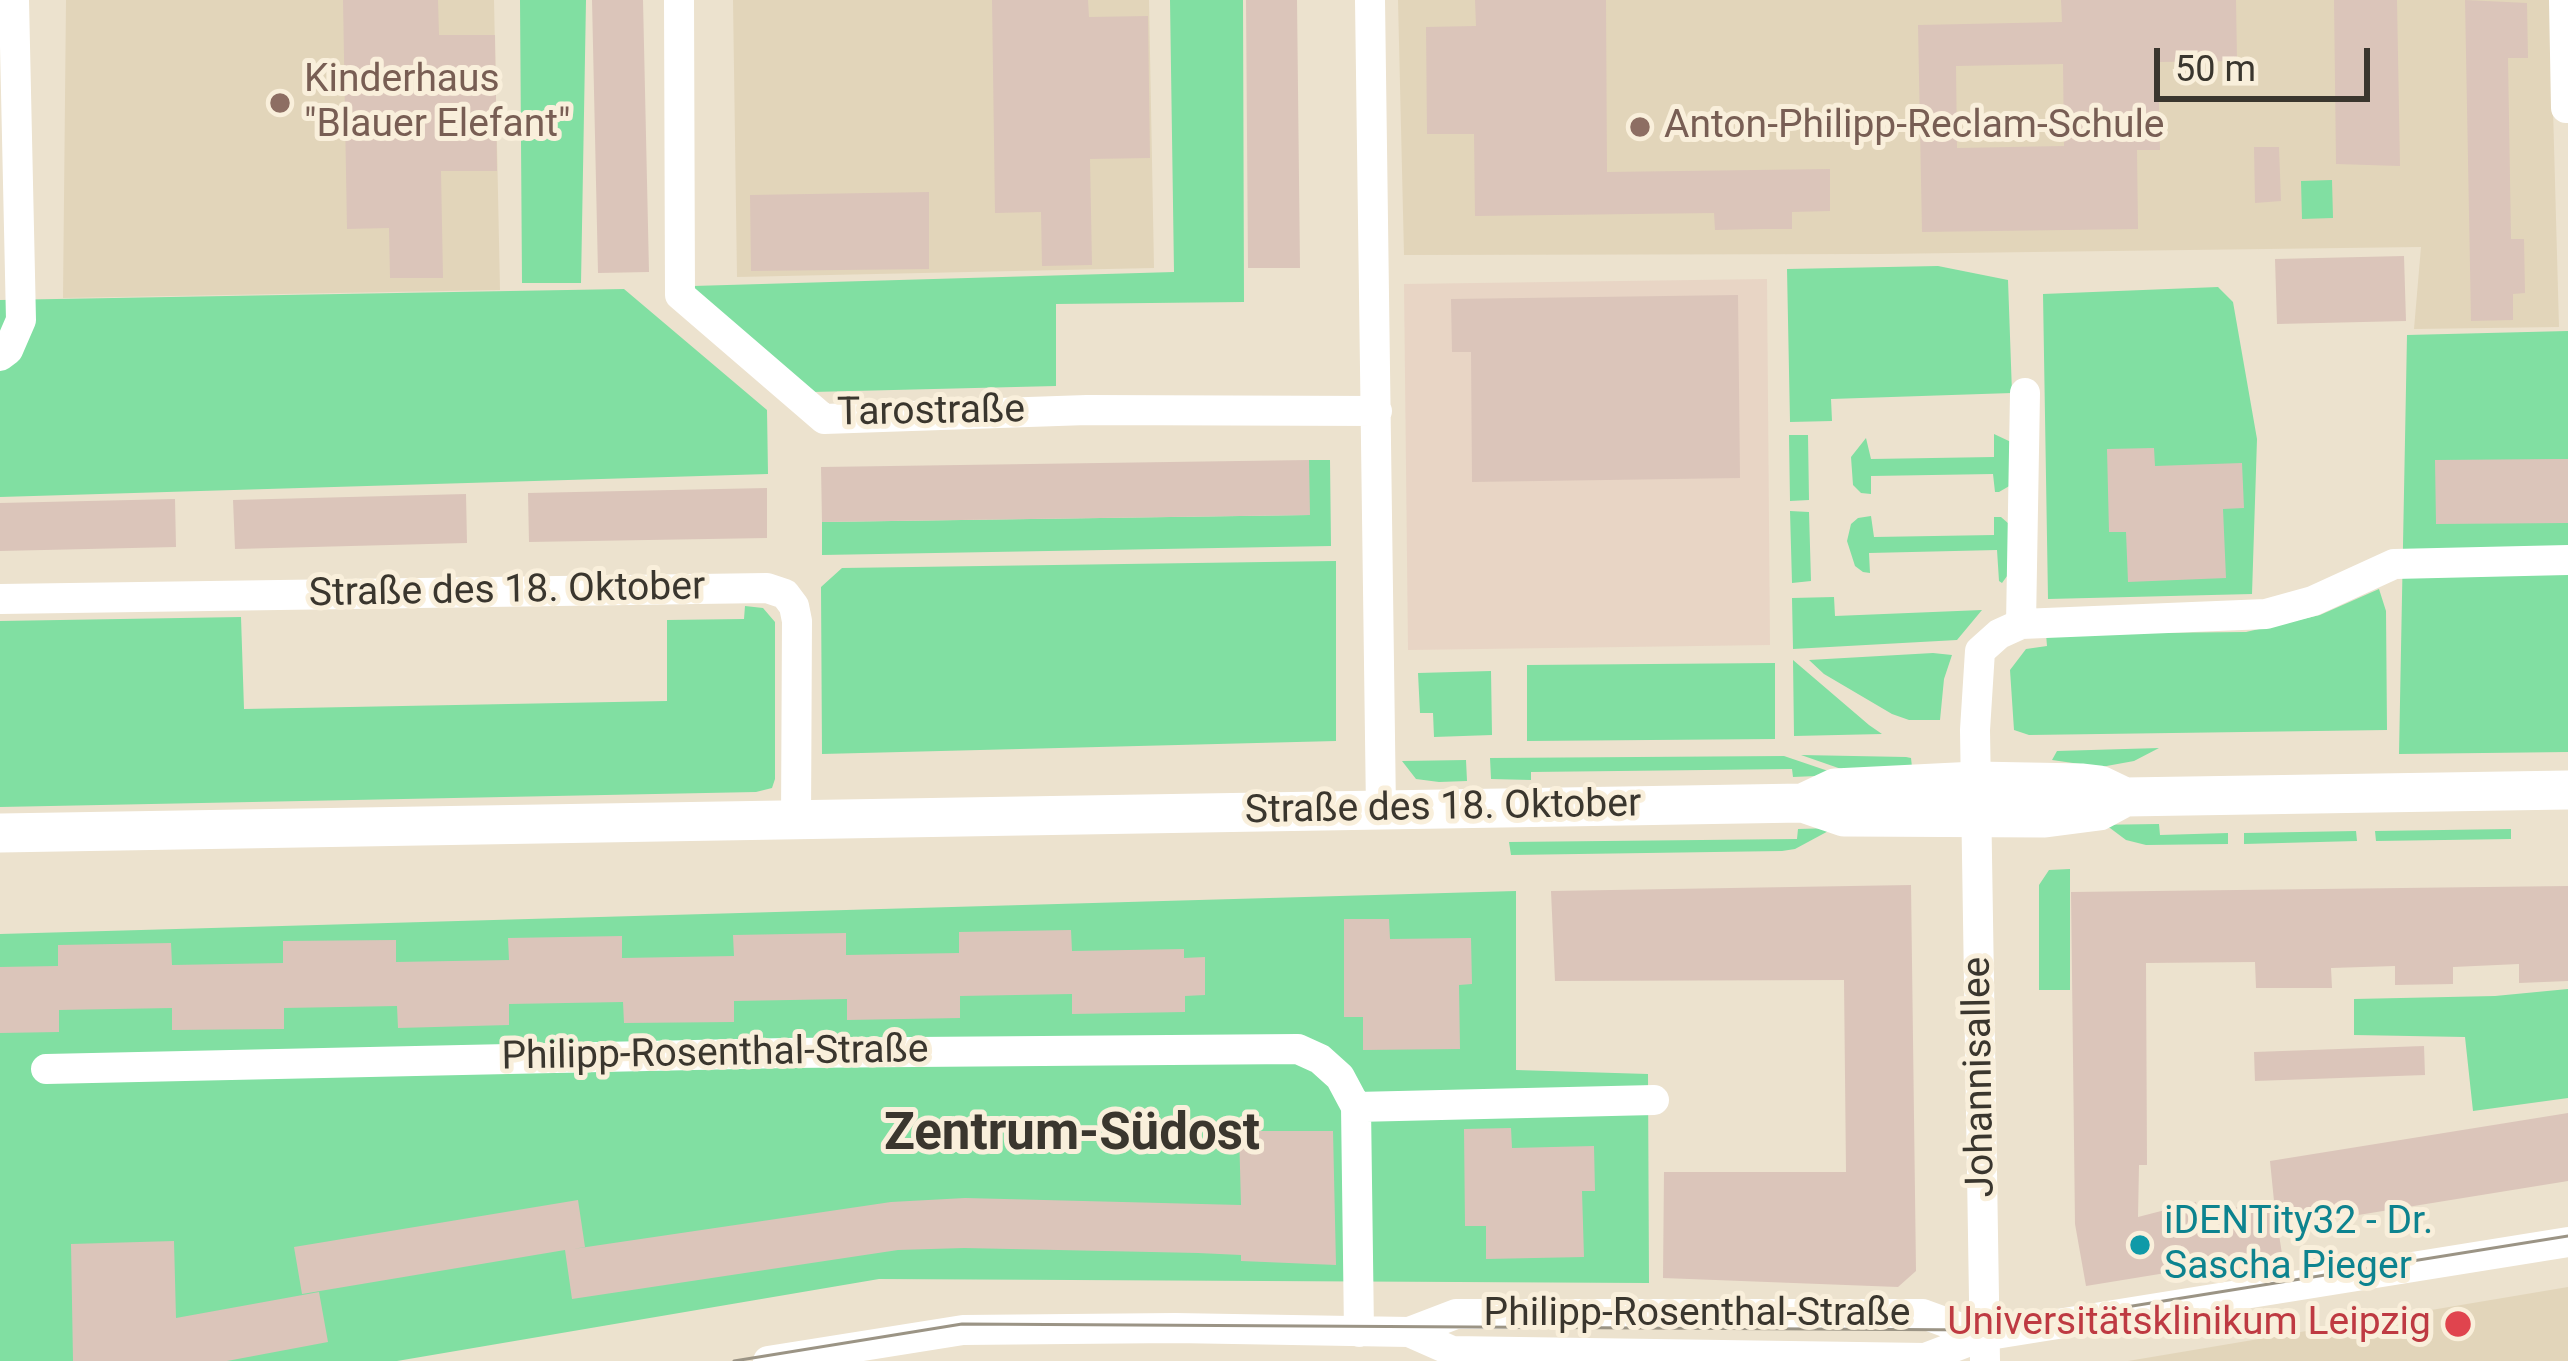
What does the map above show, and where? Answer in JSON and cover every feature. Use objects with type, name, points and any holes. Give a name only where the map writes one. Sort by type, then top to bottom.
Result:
[{"type":"main road","name":"Straße des 18. Oktober","points":[[0,833],[1803,802],[1844,817],[1977,799],[2073,816],[2099,811],[2125,797],[2568,790]]},
{"type":"street","points":[[0,356],[8,350],[21,320],[14,0]]},
{"type":"street","name":"Tarostraße","points":[[679,0],[680,296],[824,419],[1087,410],[1377,411]]},
{"type":"street","points":[[1370,0],[1381,810]]},
{"type":"street","points":[[2564,0],[2566,108]]},
{"type":"street","points":[[2021,624],[2025,393]]},
{"type":"street","points":[[1977,799],[1975,719],[1980,651],[1999,634],[2021,624],[2266,614],[2313,601],[2394,564],[2568,560]]},
{"type":"street","name":"Straße des 18. Oktober","points":[[0,599],[767,588],[785,594],[796,620],[796,819]]},
{"type":"street","name":"Johannisallee","points":[[1977,799],[1984,1349]]},
{"type":"street","name":"Philipp-Rosenthal-Straße","points":[[46,1069],[1298,1049],[1320,1058],[1340,1077],[1356,1107]]},
{"type":"street","points":[[1358,1332],[1356,1107],[1654,1100]]},
{"type":"street","name":"Philipp-Rosenthal-Straße","points":[[1409,1332],[1452,1352],[1925,1358],[2568,1242]]},
{"type":"street","name":"Philipp-Rosenthal-Straße","points":[[768,1361],[963,1330],[1409,1332],[1456,1314],[1923,1314],[1984,1349]]},
{"type":"shaded area","name":"Kinderhaus \"Blauer Elefant\"","points":[[66,0],[494,0],[500,290],[63,298]]},
{"type":"shaded area","points":[[733,0],[1149,0],[1154,268],[737,277]]},
{"type":"shaded area","points":[[1398,0],[2550,0],[2559,327],[2414,329],[2421,247],[1404,255]]},
{"type":"shaded area","points":[[1767,279],[1770,645],[1408,650],[1404,284]]},
{"type":"shaded area","name":"Universitätsklinikum Leipzig","points":[[2568,1287],[2568,1361],[2128,1361]]},
{"type":"green space","points":[[520,0],[586,0],[581,283],[522,283]]},
{"type":"green space","points":[[1170,0],[1243,0],[1244,302],[1056,304],[1056,386],[812,392],[692,297],[693,286],[1174,272]]},
{"type":"green space","points":[[2332,180],[2333,218],[2302,219],[2301,181]]},
{"type":"green space","points":[[1938,266],[2008,280],[2012,393],[1831,399],[1832,421],[1790,422],[1787,269]]},
{"type":"green space","points":[[2218,287],[2233,302],[2257,439],[2252,594],[2048,599],[2043,294]]},
{"type":"green space","points":[[624,289],[767,410],[768,474],[0,497],[0,300]]},
{"type":"green space","points":[[2568,331],[2568,752],[2399,754],[2407,335]]},
{"type":"green space","points":[[1994,434],[2011,442],[2011,485],[1999,492],[1995,492],[1993,474],[1871,476],[1871,494],[1853,485],[1851,457],[1866,438],[1871,459],[1994,457]]},
{"type":"green space","points":[[1789,435],[1808,435],[1809,500],[1790,501]]},
{"type":"green space","points":[[1309,460],[1330,460],[1331,546],[822,555],[822,522],[1309,515]]},
{"type":"green space","points":[[1790,511],[1809,512],[1811,581],[1792,583]]},
{"type":"green space","points":[[1871,516],[1874,537],[1994,535],[1994,517],[2001,517],[2009,524],[2010,572],[1999,581],[1997,550],[1869,553],[1870,573],[1863,572],[1855,566],[1847,541],[1851,524]]},
{"type":"green space","points":[[1336,561],[1336,741],[822,754],[821,587],[842,568]]},
{"type":"green space","points":[[2379,589],[2386,611],[2387,730],[2029,735],[2014,730],[2010,670],[2026,649],[2047,646],[2046,634],[2246,632],[2320,615]]},
{"type":"green space","points":[[1834,597],[1835,616],[1982,610],[1957,640],[1793,649],[1792,598]]},
{"type":"green space","points":[[745,606],[763,608],[775,622],[772,788],[756,792],[0,807],[0,621],[241,617],[244,709],[667,701],[667,620],[744,619]]},
{"type":"green space","points":[[1952,655],[1940,720],[1909,720],[1892,714],[1809,660]]},
{"type":"green space","points":[[1793,660],[1869,725],[1882,734],[1794,736]]},
{"type":"green space","points":[[1775,663],[1775,739],[1527,741],[1527,665]]},
{"type":"green space","points":[[1491,671],[1492,735],[1434,737],[1433,713],[1420,713],[1418,673]]},
{"type":"green space","points":[[2159,748],[2134,761],[2101,767],[2052,760],[2057,751]]},
{"type":"green space","points":[[1801,755],[1906,757],[1911,758],[1912,767],[1847,771]]},
{"type":"green space","points":[[1784,756],[1840,775],[1793,777],[1792,769],[1531,772],[1531,780],[1491,779],[1490,758]]},
{"type":"green space","points":[[1466,760],[1467,781],[1439,782],[1416,779],[1402,761]]},
{"type":"green space","points":[[2159,824],[2160,835],[2228,833],[2228,844],[2146,845],[2126,840],[2110,828],[2090,825]]},
{"type":"green space","points":[[1834,828],[1782,851],[1511,855],[1509,842],[1797,839],[1798,829]]},
{"type":"green space","points":[[2511,829],[2511,839],[2376,841],[2375,831]]},
{"type":"green space","points":[[2356,831],[2357,841],[2244,844],[2244,833]]},
{"type":"green space","points":[[2070,869],[2070,990],[2039,990],[2039,885],[2049,870]]},
{"type":"green space","points":[[1516,891],[1516,1070],[1648,1074],[1649,1283],[879,1279],[397,1361],[0,1361],[0,934]]},
{"type":"green space","points":[[2568,989],[2568,1098],[2473,1111],[2465,1037],[2354,1035],[2354,999]]},
{"type":"building","points":[[343,0],[438,0],[439,35],[495,35],[497,171],[441,171],[443,278],[390,278],[389,228],[347,229]]},
{"type":"building","points":[[592,0],[643,0],[649,272],[598,273]]},
{"type":"building","points":[[992,0],[1088,0],[1089,17],[1148,16],[1150,158],[1090,159],[1092,265],[1042,266],[1041,212],[995,213]]},
{"type":"building","points":[[1246,0],[1297,0],[1300,268],[1248,268]]},
{"type":"building","points":[[1475,0],[1606,0],[1607,172],[1830,169],[1830,211],[1792,212],[1792,229],[1715,230],[1714,213],[1475,216],[1474,134],[1427,134],[1426,27],[1476,26]]},
{"type":"building","points":[[2061,0],[2236,0],[2237,61],[2158,62],[2160,150],[2137,150],[2138,229],[1922,232],[1918,25],[2062,22]],"holes":[[[2063,64],[2064,146],[1957,148],[1956,66]]]},
{"type":"building","points":[[2334,0],[2397,0],[2400,166],[2336,164]]},
{"type":"building","points":[[2465,0],[2527,3],[2528,58],[2508,58],[2511,239],[2524,239],[2525,293],[2513,294],[2513,320],[2471,321]]},
{"type":"building","points":[[2254,147],[2279,147],[2281,201],[2255,203]]},
{"type":"building","points":[[929,192],[929,269],[751,271],[750,195]]},
{"type":"building","points":[[2404,256],[2406,321],[2277,324],[2275,259]]},
{"type":"building","points":[[1738,295],[1740,478],[1472,482],[1471,352],[1452,352],[1451,299]]},
{"type":"building","points":[[2154,448],[2155,466],[2242,463],[2244,508],[2223,509],[2226,578],[2128,582],[2126,532],[2109,532],[2107,449]]},
{"type":"building","points":[[2568,459],[2568,523],[2436,524],[2435,460]]},
{"type":"building","points":[[1309,460],[1310,515],[822,522],[821,467]]},
{"type":"building","points":[[767,488],[767,538],[529,542],[528,493]]},
{"type":"building","points":[[466,494],[467,543],[235,549],[233,500]]},
{"type":"building","points":[[175,499],[176,547],[0,551],[0,503]]},
{"type":"building","points":[[1911,885],[1916,1271],[1898,1287],[1663,1278],[1664,1172],[1846,1172],[1844,980],[1555,981],[1551,891]]},
{"type":"building","points":[[2568,886],[2568,981],[2519,983],[2519,964],[2453,967],[2453,984],[2395,985],[2395,966],[2331,968],[2332,988],[2256,988],[2255,962],[2146,963],[2147,1165],[2139,1165],[2138,1217],[2196,1202],[2198,1214],[2274,1201],[2270,1161],[2568,1113],[2568,1181],[2278,1228],[2282,1254],[2086,1286],[2075,1224],[2071,892]]},
{"type":"building","points":[[1344,919],[1389,919],[1390,939],[1471,938],[1472,984],[1459,985],[1460,1049],[1363,1050],[1363,1017],[1344,1017]]},
{"type":"building","points":[[1071,930],[1072,951],[1184,949],[1184,958],[1205,957],[1205,995],[1185,996],[1185,1012],[1072,1014],[1072,994],[960,996],[960,1018],[847,1020],[847,999],[734,1001],[734,1022],[624,1023],[623,1002],[509,1004],[509,1025],[398,1028],[397,1006],[284,1008],[284,1029],[172,1030],[172,1008],[59,1010],[59,1032],[0,1033],[0,967],[58,966],[58,945],[171,943],[172,965],[283,963],[283,941],[396,940],[396,962],[509,960],[508,938],[622,936],[622,958],[734,956],[733,935],[846,933],[846,955],[959,953],[959,932]]},
{"type":"building","points":[[2424,1046],[2425,1075],[2255,1081],[2254,1052]]},
{"type":"building","points":[[1511,1128],[1512,1148],[1594,1146],[1595,1191],[1582,1191],[1584,1257],[1486,1259],[1486,1226],[1465,1226],[1464,1129]]},
{"type":"building","points":[[1239,1131],[1333,1131],[1336,1265],[1241,1261],[1241,1255],[1198,1253],[898,1250],[572,1299],[565,1250],[302,1294],[294,1247],[578,1200],[585,1247],[573,1249],[891,1202],[965,1198],[1241,1205]]},
{"type":"building","points":[[174,1241],[176,1318],[319,1292],[328,1342],[227,1361],[73,1361],[71,1244]]},
{"type":"tram line","points":[[734,1361],[962,1324],[1983,1330],[2568,1236]]},
{"type":"place","name":"Kinderhaus \"Blauer Elefant\"","points":[[280,103]]},
{"type":"place","name":"Anton-Philipp-Reclam-Schule","points":[[1640,127]]},
{"type":"place","name":"iDENTity32 - Dr. Sascha Pieger","points":[[2140,1245]]},
{"type":"place","name":"Universitätsklinikum Leipzig","points":[[2458,1324]]},
{"type":"district","name":"Zentrum-Südost","points":[[1072,1136]]}]
